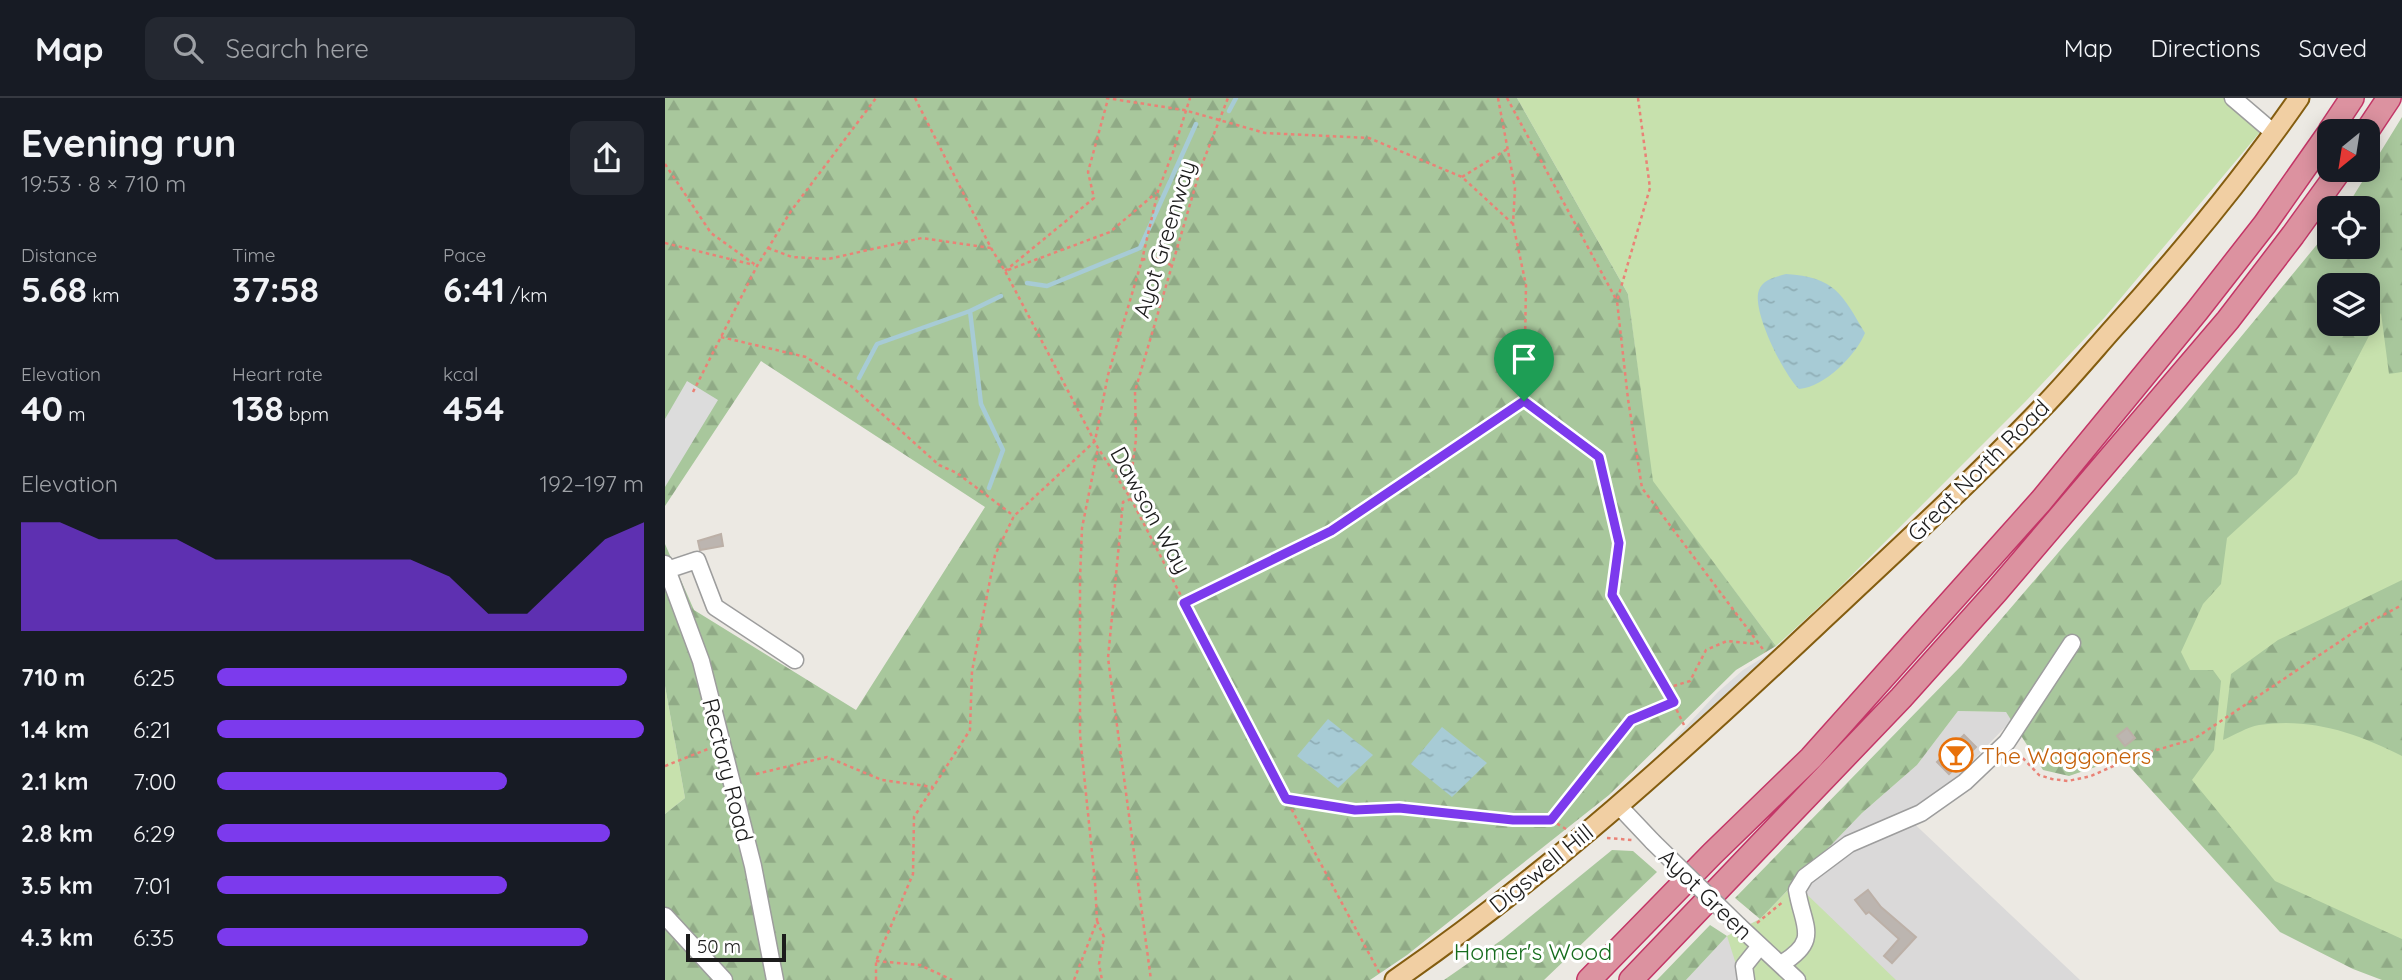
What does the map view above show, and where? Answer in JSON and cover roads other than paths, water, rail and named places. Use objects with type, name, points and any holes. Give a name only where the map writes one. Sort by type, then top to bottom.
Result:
[{"type":"highway","points":[[2338,119],[2352,98]]},
{"type":"highway","points":[[2375,119],[2389,98]]},
{"type":"highway","points":[[1589,980],[1712,854],[1811,758],[2041,501],[2197,311],[2265,224],[2317,150]]},
{"type":"highway","points":[[1631,980],[1901,698],[2004,582],[2228,320],[2332,182]]},
{"type":"main road","name":"Great North Road","points":[[1618,805],[1692,741],[1890,557],[2044,406],[2170,265],[2299,98]]},
{"type":"main road","name":"Digswell Hill","points":[[1387,977],[1525,885],[1618,805]]},
{"type":"street","points":[[2233,98],[2274,133]]},
{"type":"street","points":[[666,567],[697,560],[715,607],[795,660]]},
{"type":"street","name":"Rectory Road","points":[[666,567],[701,662],[753,866],[775,980]]},
{"type":"street","points":[[1781,964],[1797,954],[1806,942],[1807,930],[1797,890],[1805,877],[1849,844],[1921,813],[1965,782],[2007,742],[2072,643]]},
{"type":"street","name":"Ayot Green","points":[[1618,805],[1653,842],[1743,923],[1760,946],[1797,980]]},
{"type":"street","points":[[665,916],[725,980]]},
{"type":"street","points":[[1747,980],[1744,966],[1760,946]]},
{"type":"water","points":[[1786,274],[1816,279],[1835,290],[1865,333],[1855,351],[1829,376],[1809,387],[1799,389],[1770,342],[1758,299],[1763,283]]},
{"type":"water","points":[[1328,719],[1373,755],[1338,788],[1297,756]]},
{"type":"water","points":[[1442,727],[1487,763],[1452,797],[1411,764]]},
{"type":"waterway","points":[[1229,111],[1236,98]]},
{"type":"waterway","points":[[1027,283],[1047,286],[1140,248],[1196,124]]},
{"type":"waterway","points":[[859,378],[877,344],[970,311],[1001,296]]},
{"type":"waterway","points":[[970,311],[981,404],[1003,450],[989,488]]},
{"type":"place","name":"The Waggoners","points":[[1956,755]]},
{"type":"park label","name":"Homer's Wood","points":[[1533,951]]}]
